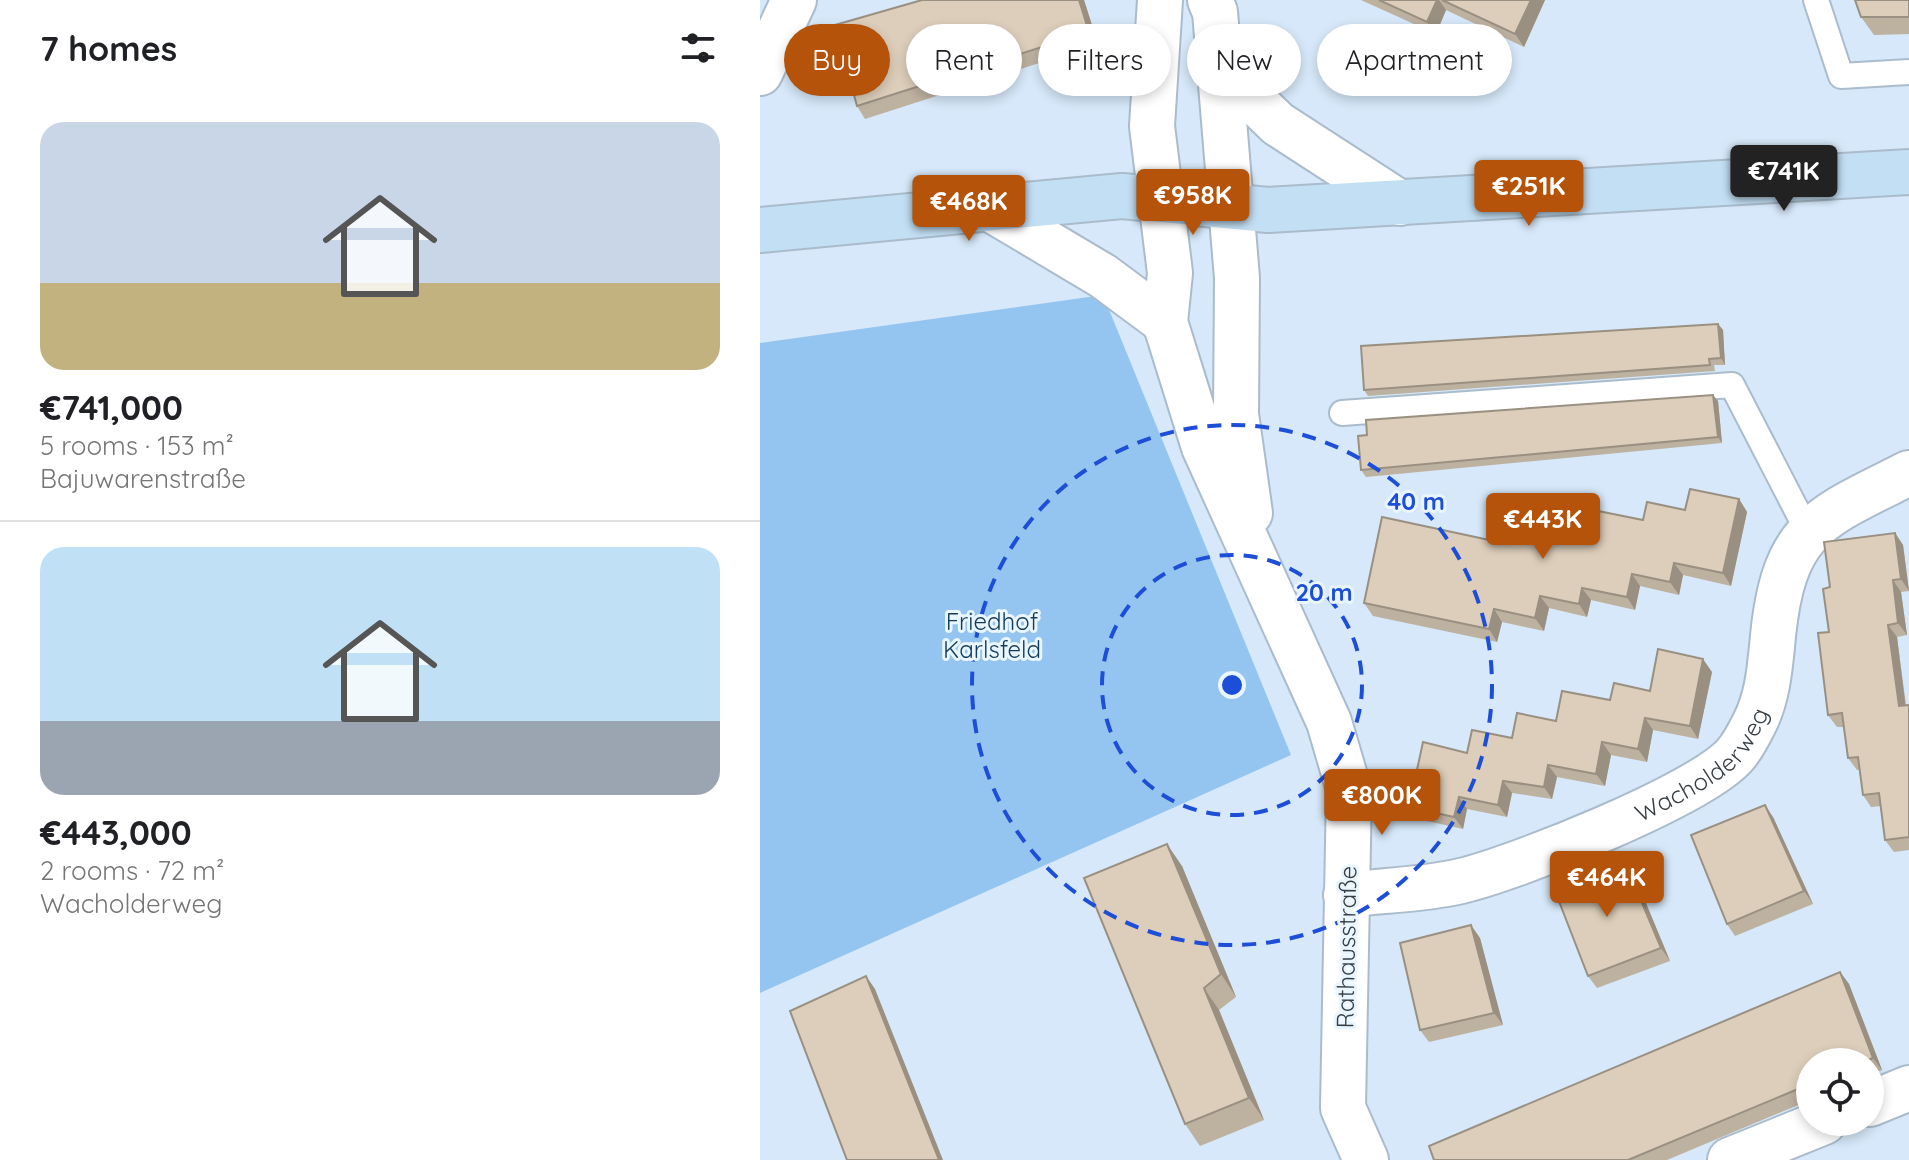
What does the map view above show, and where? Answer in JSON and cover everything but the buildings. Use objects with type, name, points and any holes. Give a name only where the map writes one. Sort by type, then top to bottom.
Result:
[{"type":"main road","points":[[760,230],[1122,196],[1268,210],[1909,172]]},
{"type":"street","points":[[760,73],[794,0]]},
{"type":"street","name":"Rathausstraße","points":[[1160,0],[1152,126],[1170,273],[1165,322],[1204,447],[1256,555],[1329,722],[1349,790],[1343,1108],[1366,1160]]},
{"type":"street","name":"Rathausstraße","points":[[1210,0],[1216,24]]},
{"type":"street","name":"Rathausstraße","points":[[1221,96],[1237,278],[1236,414],[1256,555]]},
{"type":"street","points":[[1249,96],[1278,124],[1400,203]]},
{"type":"street","points":[[987,207],[1103,276],[1165,322]]},
{"type":"street","name":"Wacholderweg","points":[[1346,895],[1460,881],[1606,828],[1703,778],[1734,756],[1755,723],[1768,689],[1777,596],[1800,540],[1830,512],[1909,473]]},
{"type":"street","points":[[1884,1098],[1909,1088]]},
{"type":"street","points":[[1730,1160],[1796,1133]]},
{"type":"lane","points":[[1816,0],[1841,76],[1909,72]]},
{"type":"lane","points":[[1342,413],[1732,385],[1808,532]]},
{"type":"green space","name":"Friedhof Karlsfeld","points":[[1103,295],[1291,755],[760,993],[760,343]]}]
